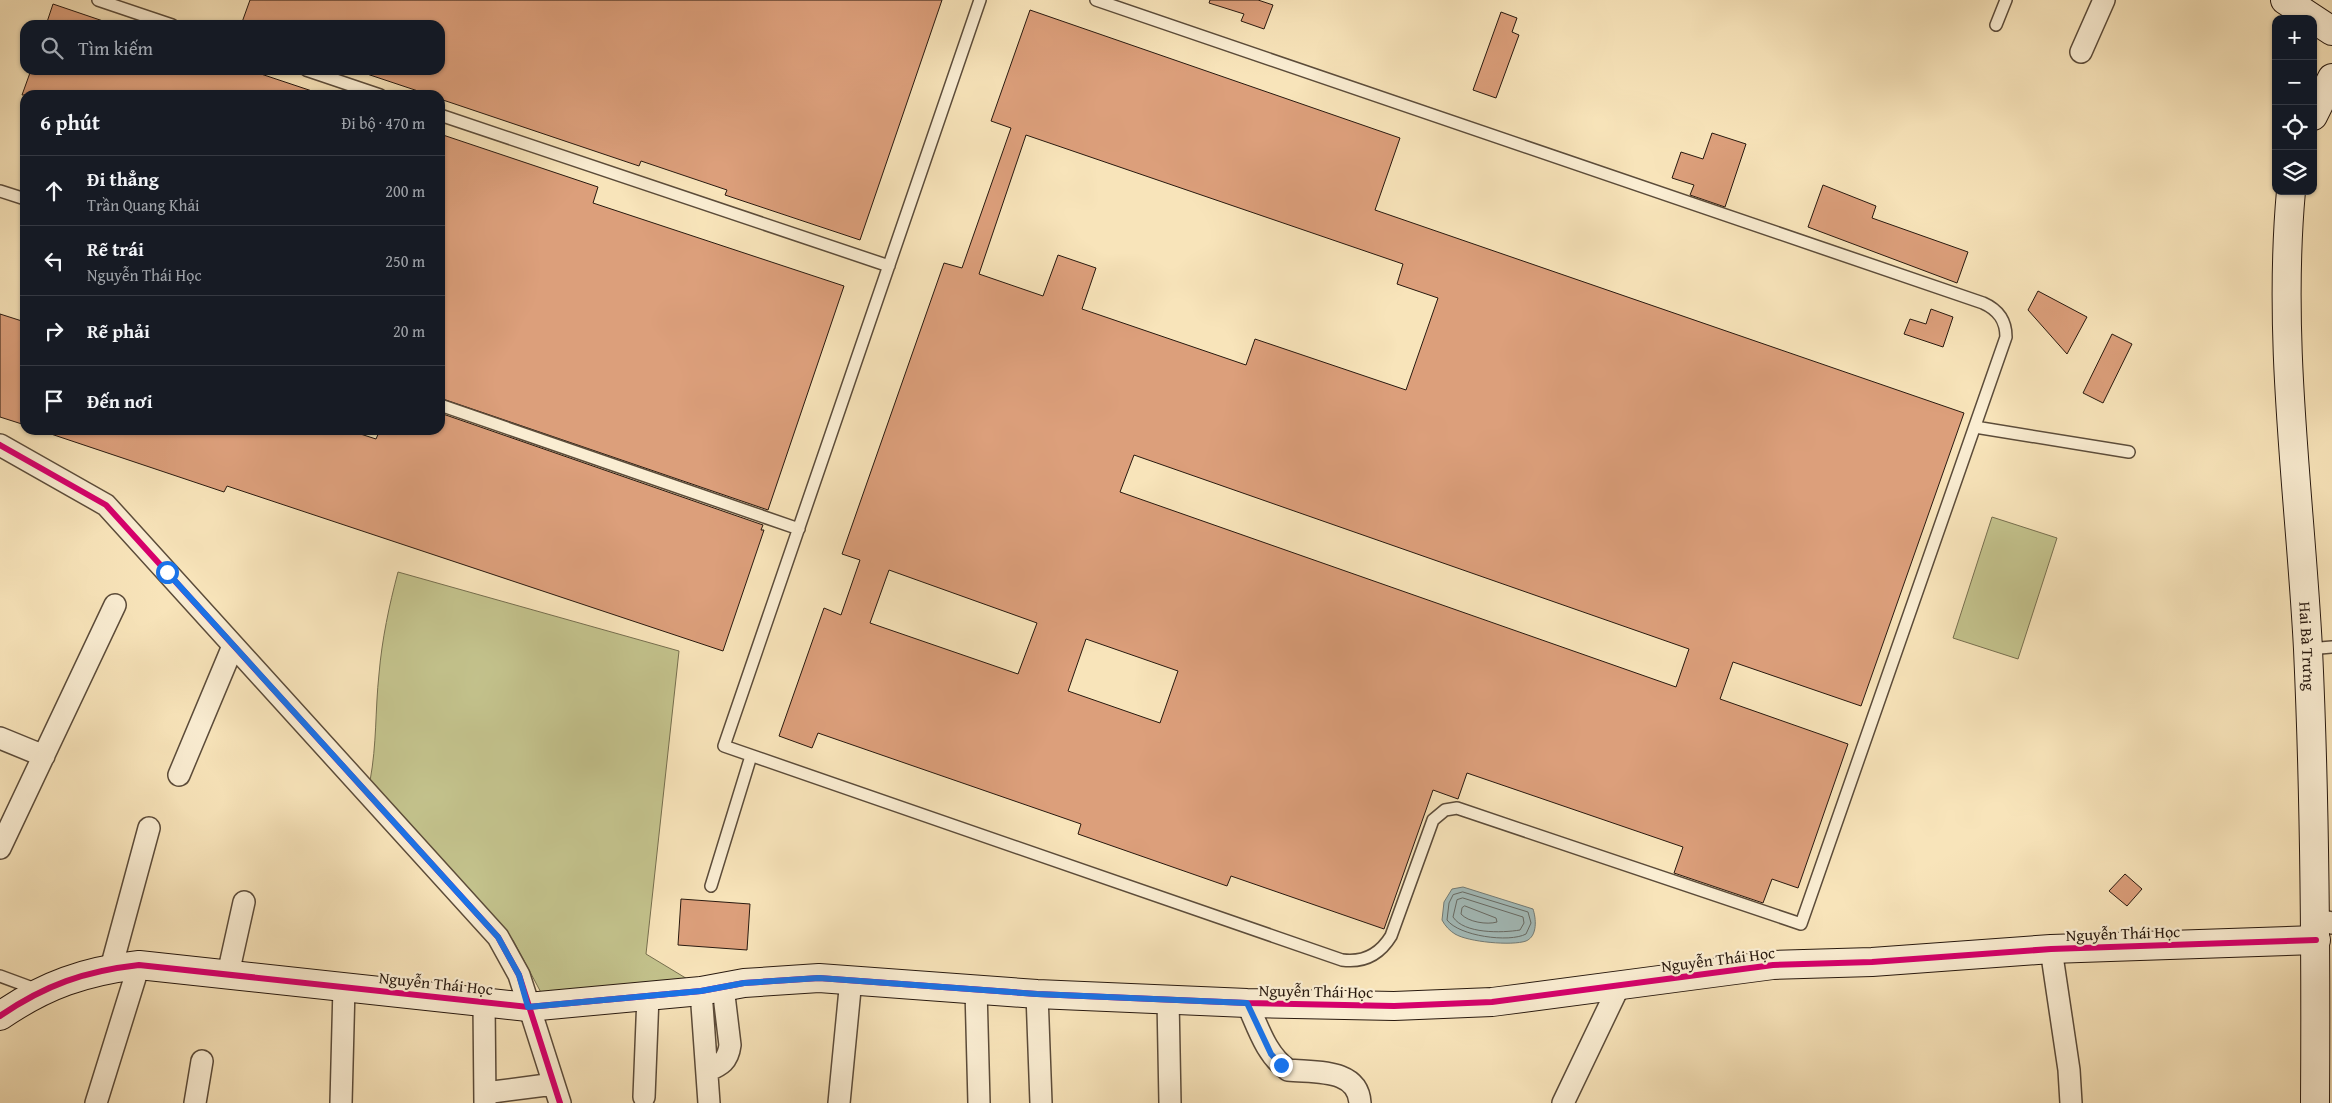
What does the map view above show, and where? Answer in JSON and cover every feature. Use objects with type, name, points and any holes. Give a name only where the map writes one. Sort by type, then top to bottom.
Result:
[{"type":"street","points":[[2081,52],[2104,0]]},
{"type":"street","points":[[2285,0],[2332,31]]},
{"type":"street","points":[[2317,108],[2332,78]]},
{"type":"street","name":"Hai Bà Trưng","points":[[2291,195],[2286,340],[2320,648],[2321,928],[2315,1103]]},
{"type":"street","points":[[0,446],[106,505],[498,937],[519,975],[557,1093],[485,1098],[484,1003]]},
{"type":"street","points":[[1,843],[115,605]]},
{"type":"street","points":[[180,775],[233,646]]},
{"type":"street","points":[[0,738],[44,756]]},
{"type":"street","points":[[111,968],[148,828]]},
{"type":"street","points":[[228,974],[244,902]]},
{"type":"street","name":"Nguyễn Thái Học","points":[[0,1016],[40,991],[77,976],[111,968],[139,965],[528,1007],[712,989],[744,983],[819,978],[1037,994],[1168,998],[1247,1003],[1444,1005],[1492,1002],[1772,965],[1872,962],[2051,950],[2321,928]]},
{"type":"street","points":[[2051,950],[2069,1070],[2071,1103]]},
{"type":"street","points":[[96,1103],[139,965]]},
{"type":"street","points":[[839,1103],[851,979]]},
{"type":"street","points":[[1563,1103],[1620,984]]},
{"type":"street","points":[[341,1103],[344,987]]},
{"type":"street","points":[[709,1103],[707,1071],[712,989]]},
{"type":"street","points":[[976,989],[979,1103]]},
{"type":"street","points":[[1037,994],[1041,1103]]},
{"type":"street","points":[[644,1097],[648,996]]},
{"type":"street","points":[[1168,998],[1170,1103]]},
{"type":"street","points":[[1247,1003],[1271,1054],[1281,1065],[1288,1070],[1342,1076],[1354,1084],[1359,1093],[1360,1103]]},
{"type":"street","points":[[195,1103],[202,1061]]},
{"type":"lane","points":[[98,0],[157,20]]},
{"type":"lane","points":[[980,0],[724,746],[1342,960],[1351,961],[1368,958],[1385,945],[1391,936],[1433,820],[1445,810],[1457,808],[1801,924],[2006,337],[2002,318],[1991,306],[1096,0]]},
{"type":"lane","points":[[1996,25],[2006,0]]},
{"type":"lane","points":[[321,75],[365,90]]},
{"type":"lane","points":[[445,117],[889,266]]},
{"type":"lane","points":[[0,191],[20,197]]},
{"type":"lane","points":[[445,407],[799,529]]},
{"type":"lane","points":[[1975,428],[2129,452]]},
{"type":"lane","points":[[711,886],[751,756]]},
{"type":"lane","points":[[0,976],[40,991]]},
{"type":"shaded area","points":[[1992,517],[2057,538],[2018,659],[1953,638]]},
{"type":"shaded area","points":[[398,572],[679,651],[646,954],[689,980],[545,1000],[513,940],[370,781],[382,648]]},
{"type":"water","points":[[1463,887],[1533,909],[1535,922],[1533,935],[1526,941],[1501,943],[1479,941],[1453,933],[1442,920],[1444,902],[1452,889]]},
{"type":"building","points":[[250,0],[942,0],[860,240],[725,195],[727,190],[641,161],[639,166],[445,101],[445,90],[415,90],[370,75],[445,75],[445,20],[243,20]]},
{"type":"building","points":[[1210,0],[1258,0],[1273,5],[1264,29],[1241,21],[1244,14],[1209,3]]},
{"type":"building","points":[[53,4],[100,20],[48,20]]},
{"type":"building","points":[[1030,10],[1400,138],[1375,210],[1964,413],[1861,706],[1733,662],[1720,699],[1848,744],[1798,888],[1772,879],[1763,903],[1674,873],[1683,847],[1467,773],[1458,799],[1433,790],[1384,929],[1231,876],[1227,886],[1078,834],[1081,824],[818,733],[812,748],[779,736],[824,608],[841,615],[860,560],[842,554],[944,263],[962,268],[1011,128],[991,121]],"holes":[[[1026,135],[1403,264],[1397,284],[1438,298],[1406,390],[1255,339],[1246,365],[1082,309],[1096,268],[1058,255],[1043,296],[979,274]],[[1134,455],[1689,649],[1676,687],[1120,492]],[[889,570],[1037,623],[1018,674],[870,623]],[[1086,639],[1178,671],[1160,723],[1068,691]]]},
{"type":"building","points":[[1501,12],[1517,18],[1512,32],[1519,35],[1496,98],[1473,90]]},
{"type":"building","points":[[29,75],[264,75],[309,90],[24,90]]},
{"type":"building","points":[[1712,133],[1746,144],[1725,207],[1690,195],[1694,185],[1672,178],[1681,152],[1703,159]]},
{"type":"building","points":[[445,136],[598,187],[593,203],[844,286],[768,510],[445,400]]},
{"type":"building","points":[[1823,185],[1876,206],[1872,218],[1968,252],[1957,283],[1808,227]]},
{"type":"building","points":[[2038,291],[2087,317],[2067,354],[2028,310]]},
{"type":"building","points":[[1931,309],[1953,317],[1943,347],[1904,334],[1910,319],[1926,324]]},
{"type":"building","points":[[0,314],[20,320],[20,423],[0,417]]},
{"type":"building","points":[[2112,334],[2132,344],[2103,403],[2083,393]]},
{"type":"building","points":[[445,415],[763,525],[761,530],[764,530],[723,651],[227,486],[224,492],[54,435],[364,435],[376,439],[378,435],[445,435]]},
{"type":"building","points":[[2125,874],[2142,889],[2127,906],[2109,891]]},
{"type":"building","points":[[681,899],[750,904],[747,950],[678,945]]},
{"type":"cycle path","points":[[0,445],[106,505],[498,937],[519,975],[560,1103]]},
{"type":"cycle path","points":[[0,1016],[33,996],[66,981],[101,971],[139,965],[528,1007],[701,991],[744,983],[819,978],[1037,994],[1247,1003],[1394,1006],[1492,1002],[1773,965],[1872,962],[2051,949],[2316,940]]},
{"type":"route","points":[[167,572],[498,937],[519,975],[528,1007],[701,991],[744,983],[819,978],[1037,994],[1168,998],[1247,1003],[1271,1054],[1281,1065]]}]
